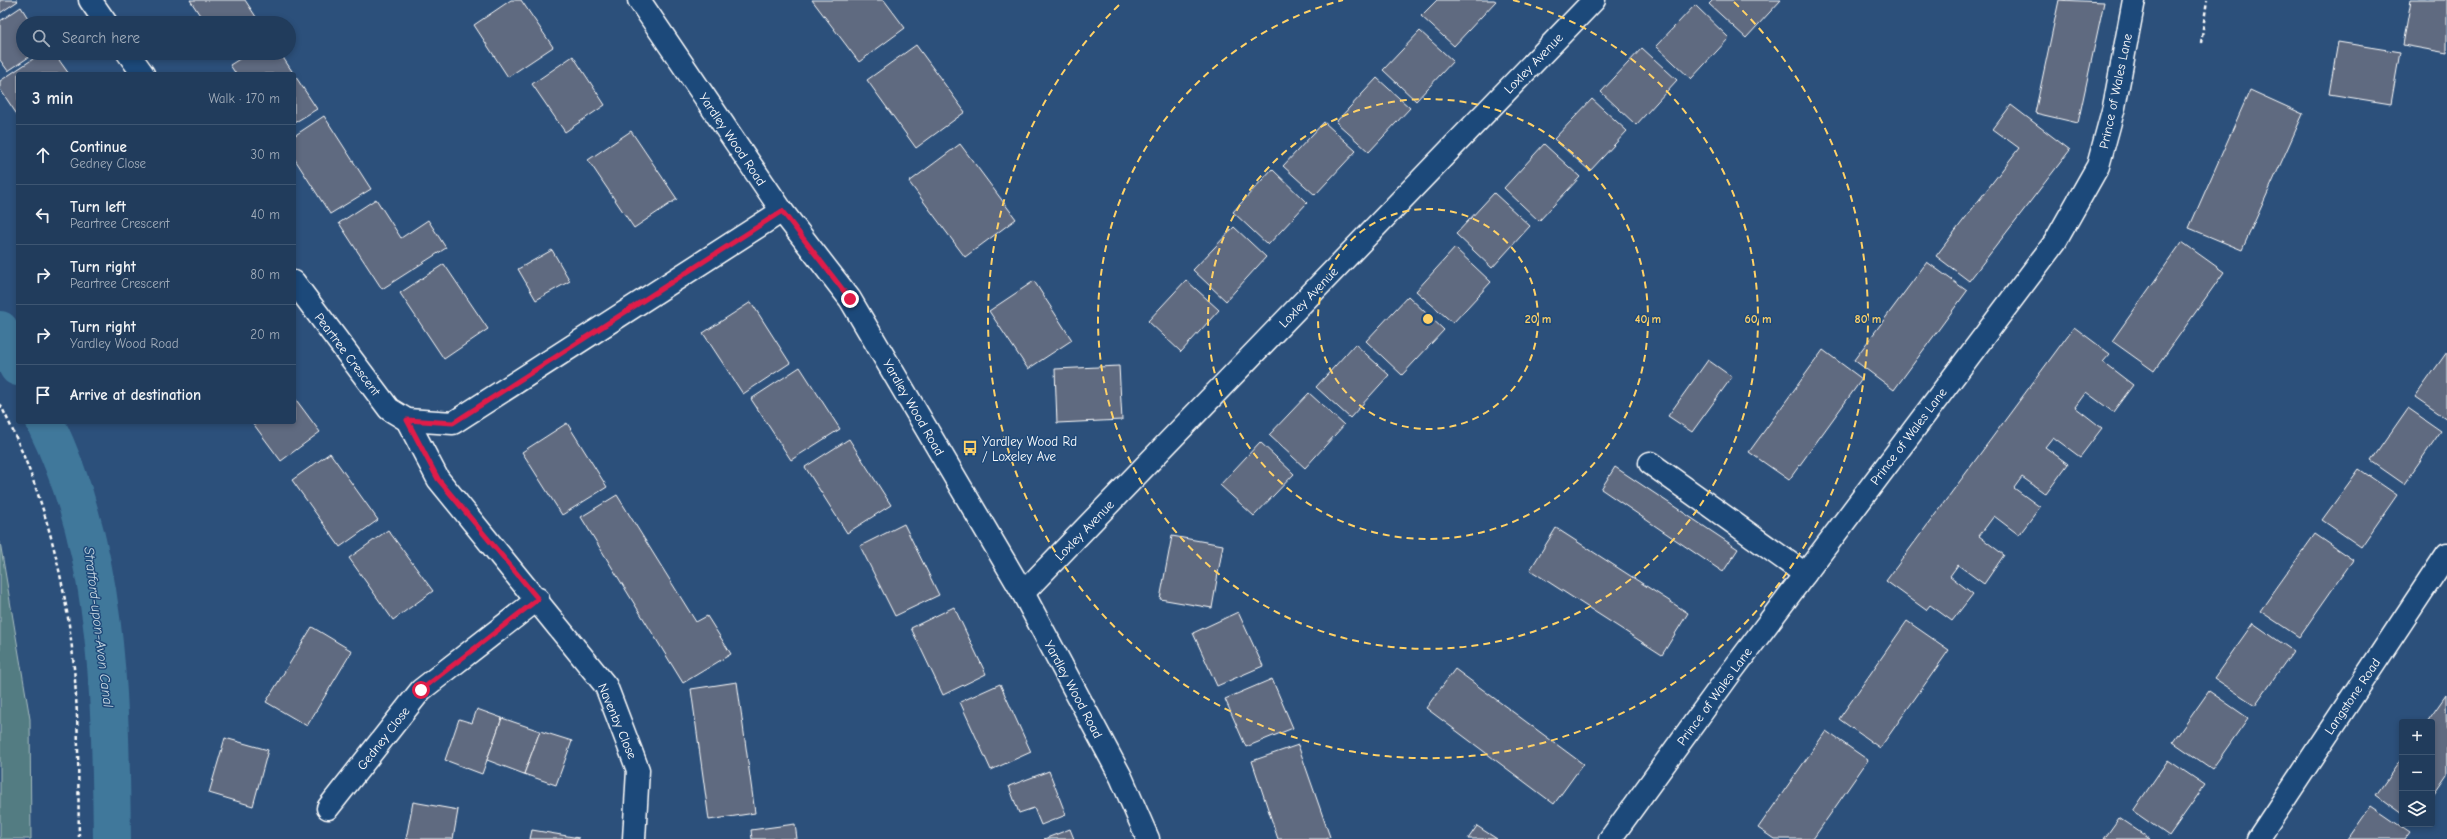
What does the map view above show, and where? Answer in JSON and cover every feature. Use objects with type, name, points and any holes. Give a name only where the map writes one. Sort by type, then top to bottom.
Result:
[{"type":"street","points":[[90,0],[101,16]]},
{"type":"street","name":"Yardley Wood Road","points":[[639,0],[782,211],[850,299],[1023,593],[1122,777],[1148,839]]},
{"type":"street","name":"Loxley Avenue","points":[[1023,593],[1594,0]]},
{"type":"street","name":"Prince of Wales Lane","points":[[1610,839],[1728,675],[2055,242],[2098,166],[2114,107],[2134,0]]},
{"type":"street","points":[[133,60],[142,72]]},
{"type":"street","name":"Peartree Crescent","points":[[296,285],[389,409],[407,420],[453,423],[782,211]]},
{"type":"street","points":[[407,420],[438,479],[538,599]]},
{"type":"street","points":[[1650,463],[1805,574]]},
{"type":"street","name":"Langstone Road","points":[[2258,839],[2447,554]]},
{"type":"street","name":"Gedney Close","points":[[328,808],[421,690],[538,599]]},
{"type":"street","name":"Navenby Close","points":[[538,599],[606,686],[638,770],[634,839]]},
{"type":"path","points":[[2201,43],[2207,0]]},
{"type":"path","points":[[0,404],[16,436],[38,493],[59,565],[69,625],[76,696],[79,839]]},
{"type":"green space","points":[[0,542],[30,719],[31,839],[0,839]]},
{"type":"building","points":[[0,0],[17,0],[18,1],[0,13]]},
{"type":"building","points":[[190,0],[245,0],[255,16],[200,16]]},
{"type":"building","points":[[511,0],[521,0],[553,47],[508,77],[474,25]]},
{"type":"building","points":[[812,0],[884,0],[905,28],[859,62]]},
{"type":"building","points":[[1437,0],[1496,1],[1454,46],[1421,16]]},
{"type":"building","points":[[1713,0],[1781,0],[1746,38],[1709,4]]},
{"type":"building","points":[[2059,0],[2104,2],[2078,123],[2035,113]]},
{"type":"building","points":[[2411,0],[2447,0],[2447,53],[2403,45]]},
{"type":"building","points":[[1695,5],[1729,38],[1691,79],[1656,46]]},
{"type":"building","points":[[21,7],[27,16],[16,16],[16,60],[24,60],[8,71],[0,60],[0,21]]},
{"type":"building","points":[[1420,31],[1453,61],[1416,101],[1383,70]]},
{"type":"building","points":[[2338,42],[2400,52],[2391,104],[2329,94]]},
{"type":"building","points":[[916,45],[965,112],[916,148],[867,80]]},
{"type":"building","points":[[1642,48],[1677,80],[1636,125],[1601,92]]},
{"type":"building","points":[[573,56],[605,105],[565,132],[532,84]]},
{"type":"building","points":[[32,60],[59,60],[68,72],[16,72],[16,113],[0,89],[0,81]]},
{"type":"building","points":[[238,60],[285,60],[293,72],[235,72],[230,65]]},
{"type":"building","points":[[296,77],[317,109],[296,122]]},
{"type":"building","points":[[1377,78],[1410,108],[1369,152],[1336,122]]},
{"type":"building","points":[[2250,90],[2303,114],[2242,250],[2189,228]]},
{"type":"building","points":[[1592,99],[1627,131],[1590,171],[1554,139]]},
{"type":"building","points":[[2011,105],[2070,150],[1969,281],[1936,256],[2019,148],[1993,129]]},
{"type":"building","points":[[324,116],[371,189],[330,214],[296,161],[296,135]]},
{"type":"building","points":[[1324,122],[1356,151],[1315,195],[1283,166]]},
{"type":"building","points":[[631,131],[677,199],[634,228],[588,160]]},
{"type":"building","points":[[960,144],[1016,219],[965,257],[909,182]]},
{"type":"building","points":[[1544,144],[1580,177],[1539,221],[1504,188]]},
{"type":"building","points":[[1272,169],[1307,203],[1268,245],[1233,212]]},
{"type":"building","points":[[1494,193],[1530,226],[1492,268],[1456,234]]},
{"type":"building","points":[[376,199],[401,238],[428,220],[446,248],[382,289],[339,223]]},
{"type":"building","points":[[1234,227],[1266,257],[1226,301],[1193,270]]},
{"type":"building","points":[[2182,242],[2224,272],[2154,371],[2112,341]]},
{"type":"building","points":[[1455,248],[1491,282],[1453,323],[1416,291]]},
{"type":"building","points":[[552,250],[570,281],[536,300],[518,269]]},
{"type":"building","points":[[1927,262],[1967,291],[1894,390],[1854,360]]},
{"type":"building","points":[[444,264],[488,329],[444,359],[400,293]]},
{"type":"building","points":[[1186,280],[1219,310],[1181,352],[1148,321]]},
{"type":"building","points":[[1034,281],[1072,340],[1028,369],[989,311]]},
{"type":"building","points":[[1408,296],[1444,330],[1402,375],[1366,341]]},
{"type":"building","points":[[751,302],[790,363],[743,394],[703,333]]},
{"type":"building","points":[[2074,327],[2110,354],[2103,362],[2133,385],[2113,412],[2086,392],[2075,407],[2102,428],[2080,457],[2053,437],[2045,447],[2068,464],[2046,494],[2022,477],[2014,488],[2040,507],[2019,535],[1994,516],[1979,536],[2004,555],[1984,584],[1958,565],[1950,576],[1973,594],[1952,621],[1930,605],[1926,610],[1886,581]]},
{"type":"building","points":[[1355,344],[1389,375],[1350,418],[1316,387]]},
{"type":"building","points":[[1823,350],[1862,379],[1789,480],[1749,452]]},
{"type":"building","points":[[2447,352],[2447,419],[2415,397]]},
{"type":"building","points":[[1708,360],[1732,377],[1692,432],[1668,416]]},
{"type":"building","points":[[1119,366],[1122,420],[1057,423],[1055,369]]},
{"type":"building","points":[[800,367],[840,429],[791,460],[751,399]]},
{"type":"building","points":[[1309,393],[1344,425],[1305,468],[1269,435]]},
{"type":"building","points":[[296,400],[320,432],[281,461],[253,424],[296,424]]},
{"type":"building","points":[[2408,408],[2441,431],[2404,484],[2371,461]]},
{"type":"building","points":[[567,423],[607,487],[562,515],[522,452]]},
{"type":"building","points":[[849,439],[891,505],[847,533],[805,467]]},
{"type":"building","points":[[1260,442],[1294,474],[1254,516],[1220,485]]},
{"type":"building","points":[[330,453],[378,520],[340,547],[292,480]]},
{"type":"building","points":[[1615,467],[1738,549],[1723,572],[1601,489]]},
{"type":"building","points":[[2359,469],[2397,495],[2361,547],[2322,520]]},
{"type":"building","points":[[617,495],[696,622],[707,616],[731,654],[683,683],[581,517]]},
{"type":"building","points":[[904,524],[939,595],[895,616],[860,546]]},
{"type":"building","points":[[1556,528],[1688,613],[1662,655],[1530,570]]},
{"type":"building","points":[[388,530],[433,591],[393,620],[349,558]]},
{"type":"building","points":[[2315,534],[2353,560],[2299,637],[2260,611]]},
{"type":"building","points":[[1172,536],[1223,545],[1212,608],[1160,599]]},
{"type":"building","points":[[954,607],[986,674],[943,695],[911,628]]},
{"type":"building","points":[[1238,612],[1263,666],[1217,686],[1193,633]]},
{"type":"building","points":[[1907,621],[1949,650],[1880,748],[1839,719]]},
{"type":"building","points":[[2253,623],[2293,651],[2255,705],[2214,678]]},
{"type":"building","points":[[312,627],[352,651],[307,726],[266,702]]},
{"type":"building","points":[[1455,669],[1583,764],[1554,804],[1426,708]]},
{"type":"building","points":[[1272,679],[1293,728],[1246,747],[1225,699]]},
{"type":"building","points":[[737,682],[755,813],[709,820],[691,689]]},
{"type":"building","points":[[1000,684],[1031,752],[991,770],[960,702]]},
{"type":"building","points":[[2209,691],[2248,718],[2212,769],[2173,742]]},
{"type":"building","points":[[2446,695],[2447,775],[2435,793],[2435,719],[2429,719]]},
{"type":"building","points":[[477,709],[502,718],[482,774],[445,760],[459,719],[472,723]]},
{"type":"building","points":[[502,718],[540,731],[524,774],[487,760]]},
{"type":"building","points":[[540,731],[572,741],[556,785],[524,774]]},
{"type":"building","points":[[1826,731],[1868,760],[1813,839],[1774,839],[1758,828]]},
{"type":"building","points":[[225,738],[268,750],[253,806],[209,793]]},
{"type":"building","points":[[1298,745],[1330,837],[1326,839],[1278,839],[1252,761]]},
{"type":"building","points":[[2168,760],[2205,785],[2169,836],[2133,811]]},
{"type":"building","points":[[2399,762],[2399,812],[2376,795]]},
{"type":"building","points":[[1049,771],[1066,815],[1041,825],[1034,808],[1019,813],[1009,786]]},
{"type":"building","points":[[413,802],[458,810],[453,839],[406,839]]},
{"type":"building","points":[[2371,806],[2399,825],[2399,827],[2402,827],[2409,832],[2404,839],[2348,839]]},
{"type":"building","points":[[2119,818],[2150,839],[2104,839]]},
{"type":"building","points":[[795,824],[797,839],[752,839],[751,830]]},
{"type":"building","points":[[1477,826],[1497,839],[1468,839]]},
{"type":"building","points":[[1070,829],[1074,839],[1044,839]]},
{"type":"building","points":[[532,830],[579,838],[579,839],[530,839]]},
{"type":"waterway","name":"Stratford-upon-Avon Canal","points":[[0,330],[16,363]]},
{"type":"waterway","name":"Stratford-upon-Avon Canal","points":[[46,424],[66,472],[83,523],[94,574],[102,626],[107,679],[110,732],[112,839]]},
{"type":"place","name":"Yardley Wood Rd / Loxeley Ave","points":[[970,448]]},
{"type":"route","points":[[421,690],[538,599],[438,479],[407,420],[453,423],[782,211],[850,299]]}]
